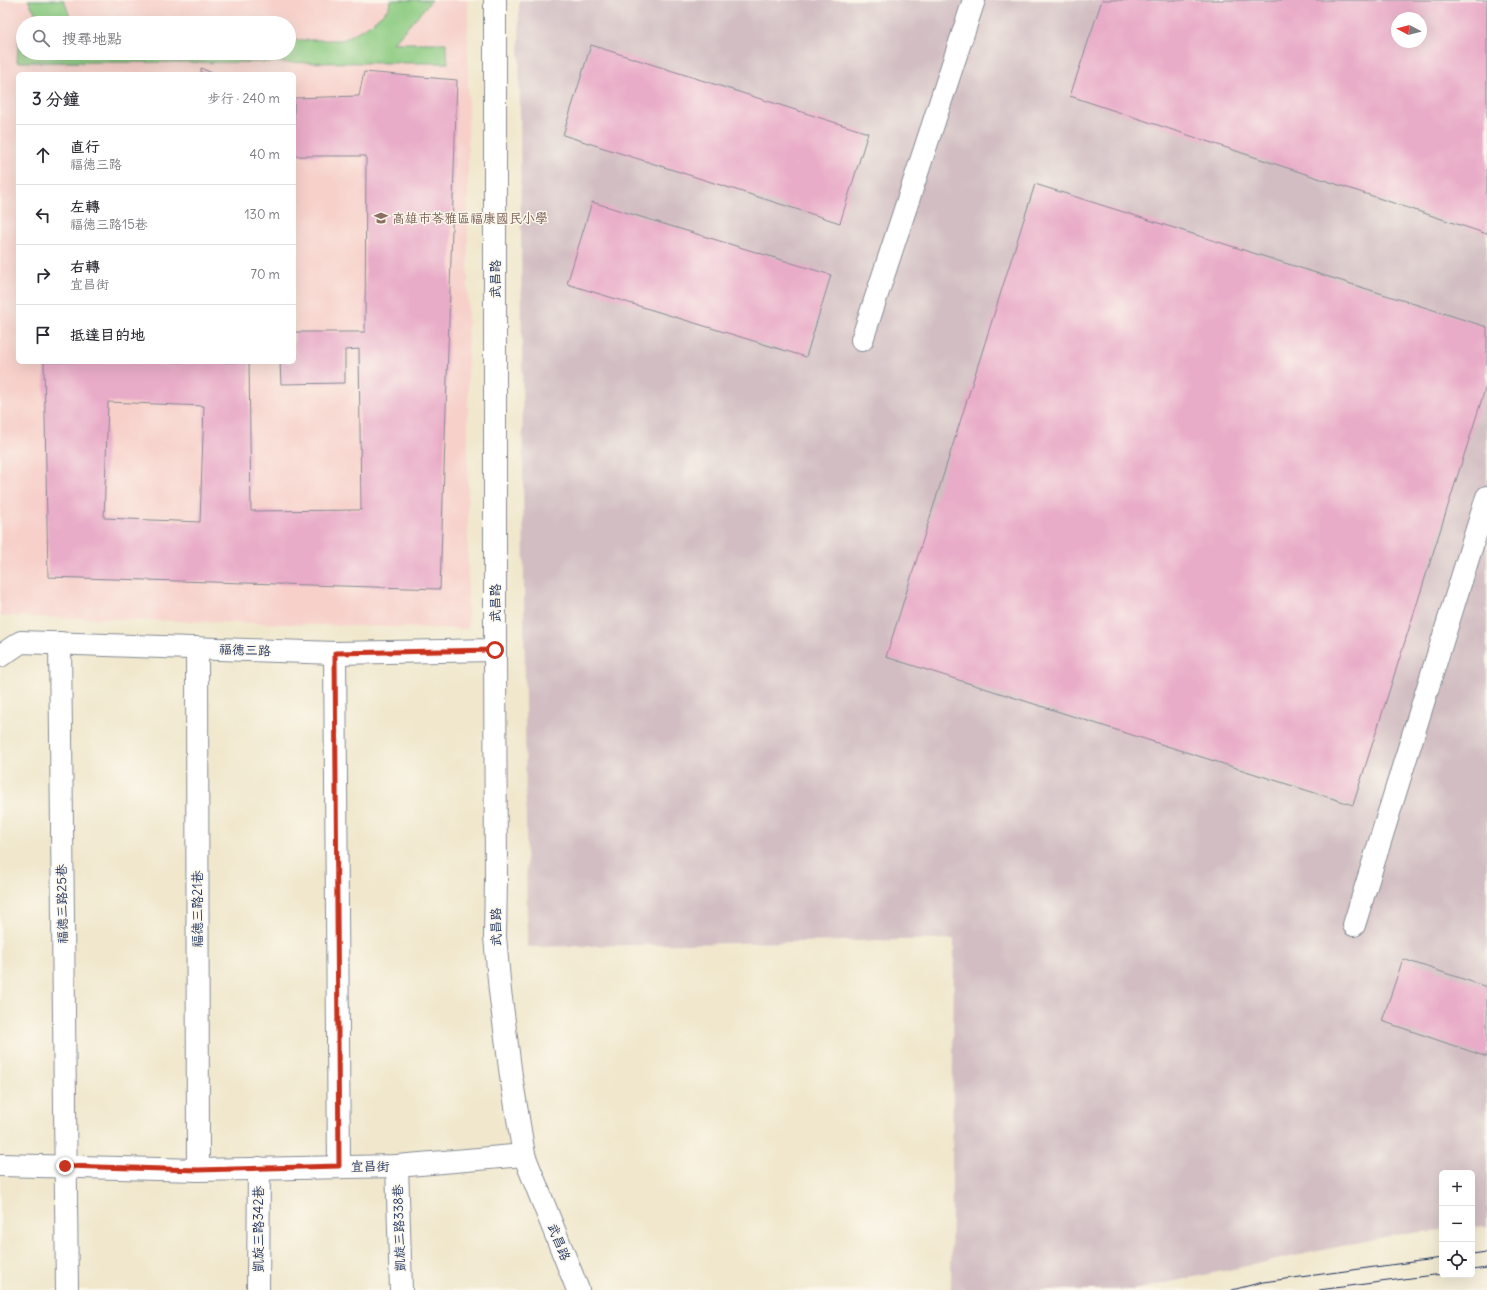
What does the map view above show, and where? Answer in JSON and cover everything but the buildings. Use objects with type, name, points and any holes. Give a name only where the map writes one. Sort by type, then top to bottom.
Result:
[{"type":"street","name":"武昌路","points":[[495,0],[495,937],[509,1061],[524,1155],[578,1290]]},
{"type":"street","points":[[862,340],[974,0]]},
{"type":"street","points":[[1354,925],[1487,497]]},
{"type":"street","name":"福德三路","points":[[0,656],[21,642],[335,653],[495,650]]},
{"type":"street","name":"福德三路25巷","points":[[60,643],[67,1290]]},
{"type":"street","name":"福德三路21巷","points":[[197,648],[198,1170]]},
{"type":"street","points":[[335,653],[339,1166]]},
{"type":"street","name":"宜昌街","points":[[0,1165],[198,1170],[398,1166],[524,1155]]},
{"type":"street","name":"凱旋三路338巷","points":[[398,1166],[401,1290]]},
{"type":"street","name":"凱旋三路342巷","points":[[258,1290],[259,1168]]},
{"type":"shaded area","name":"高雄市苓雅區福康國民小學","points":[[0,0],[468,0],[468,629],[0,616]]},
{"type":"shaded area","points":[[519,0],[1487,0],[1487,1226],[1475,1227],[1475,1170],[1439,1170],[1439,1230],[1394,1235],[1133,1290],[951,1290],[954,939],[527,947]]},
{"type":"green space","points":[[28,0],[64,0],[70,16],[37,16]]},
{"type":"green space","points":[[390,0],[432,0],[393,43],[446,43],[448,63],[17,62],[17,60],[296,60],[296,40],[343,40],[371,24],[389,8]]},
{"type":"tram line","points":[[1475,1254],[1487,1252]]},
{"type":"tram line","points":[[1232,1290],[1263,1282],[1439,1258]]},
{"type":"tram line","points":[[1475,1270],[1487,1268]]},
{"type":"tram line","points":[[1319,1290],[1439,1274]]},
{"type":"place","name":"高雄市苓雅區福康國民小學","points":[[381,218]]},
{"type":"route","points":[[65,1166],[198,1170],[339,1166],[335,653],[495,650]]}]
